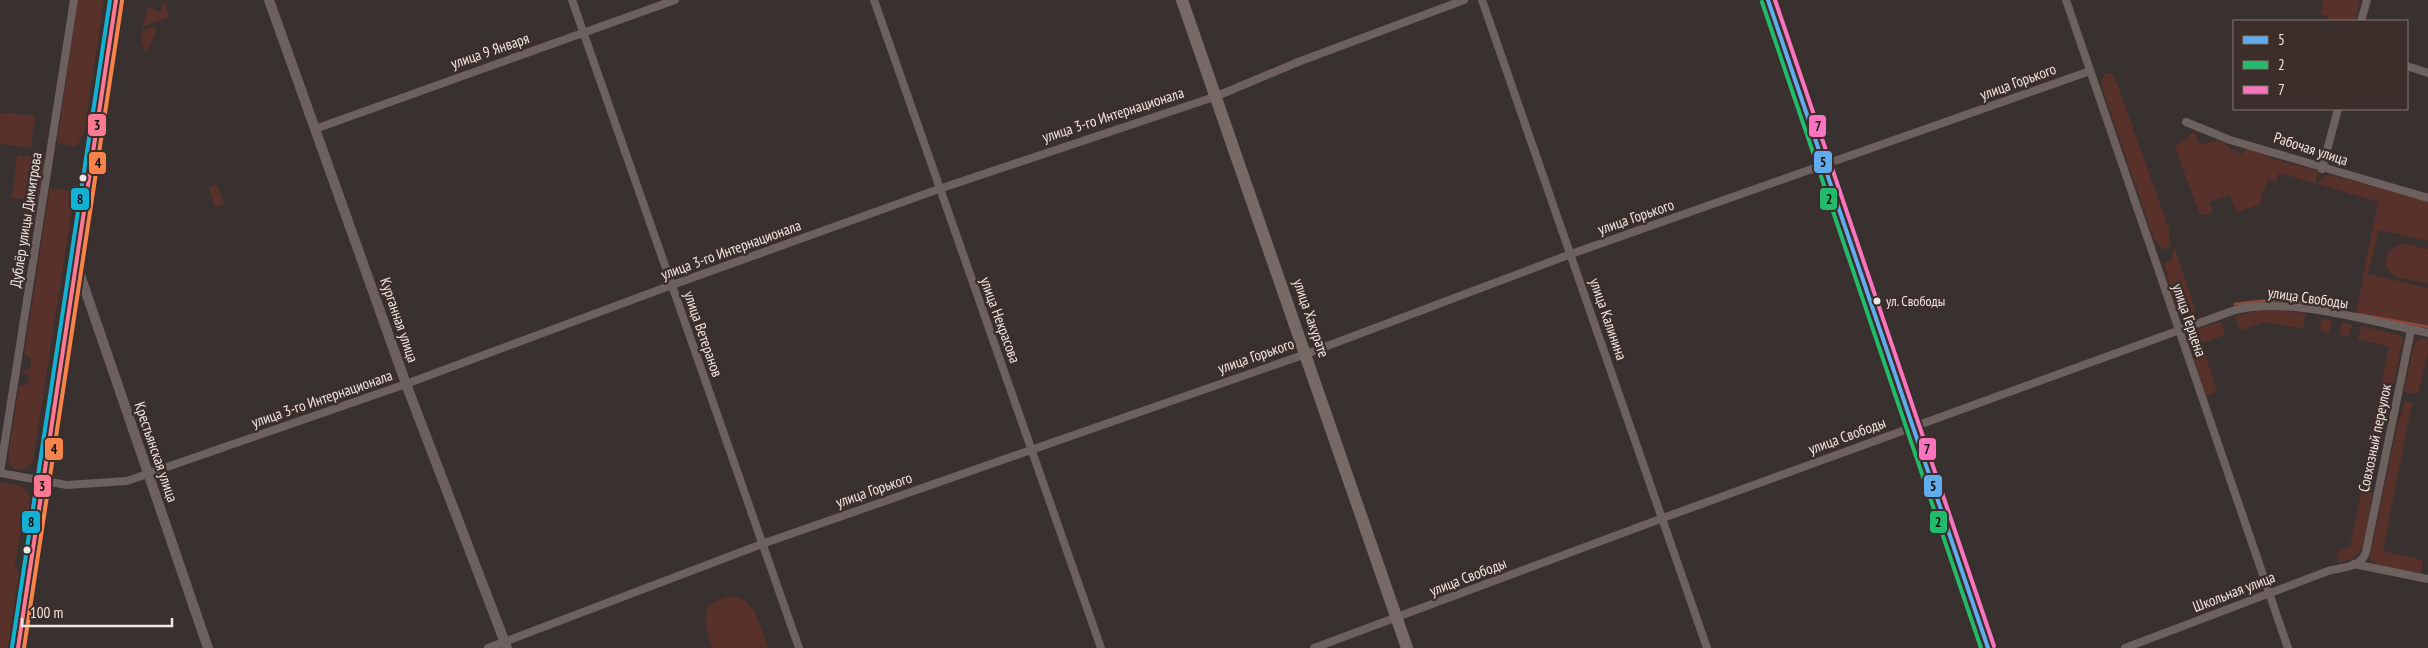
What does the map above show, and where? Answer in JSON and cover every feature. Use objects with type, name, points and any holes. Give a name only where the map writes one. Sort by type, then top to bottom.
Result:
[{"type":"main road","points":[[18,648],[116,0]]},
{"type":"main road","name":"улица Хакурате","points":[[1182,0],[1217,96],[1407,648]]},
{"type":"street","name":"Дублёр улицы Димитрова","points":[[0,473],[74,0]]},
{"type":"street","name":"Курганная улица","points":[[269,0],[406,384],[506,645]]},
{"type":"street","name":"улица Ветеранов","points":[[572,0],[799,648]]},
{"type":"street","name":"улица 9 Января","points":[[315,129],[675,0]]},
{"type":"street","name":"улица Некрасова","points":[[874,0],[1101,648]]},
{"type":"street","name":"улица 3-го Интернационала","points":[[0,473],[43,479],[67,485],[126,481],[406,384],[672,285],[939,189],[1217,96],[1298,62],[1464,0]]},
{"type":"street","name":"улица Калинина","points":[[1482,0],[1707,648]]},
{"type":"street","points":[[1768,0],[1988,648]]},
{"type":"street","name":"улица Герцена","points":[[2066,0],[2177,330],[2288,648]]},
{"type":"street","points":[[2361,20],[2367,0]]},
{"type":"street","points":[[2408,66],[2428,73]]},
{"type":"street","name":"улица Горького","points":[[488,648],[506,645],[762,544],[1306,354],[1571,254],[2090,71]]},
{"type":"street","points":[[2322,168],[2338,110]]},
{"type":"street","name":"Рабочая улица","points":[[2186,122],[2230,140],[2428,198]]},
{"type":"street","name":"Крестьянская улица","points":[[77,266],[208,648]]},
{"type":"street","name":"улица Свободы","points":[[1314,648],[1662,518],[2235,310],[2270,305],[2305,308],[2428,333]]},
{"type":"street","name":"Совхозный переулок","points":[[2366,552],[2412,330]]},
{"type":"street","name":"Школьная улица","points":[[2125,648],[2328,571],[2354,564],[2362,560],[2366,552]]},
{"type":"street","name":"Школьная улица","points":[[2354,564],[2428,578]]},
{"type":"shaded area","points":[[78,0],[104,0],[84,134],[76,147],[57,142]]},
{"type":"shaded area","points":[[2323,0],[2360,0],[2355,20],[2329,20],[2327,16],[2320,14]]},
{"type":"shaded area","points":[[166,3],[169,17],[142,27],[149,6],[158,12],[162,11],[161,4]]},
{"type":"shaded area","points":[[154,26],[156,31],[148,51],[145,51],[142,42],[142,31]]},
{"type":"shaded area","points":[[2106,73],[2112,73],[2118,86],[2169,229],[2170,247],[2163,250],[2153,237],[2104,93],[2101,80]]},
{"type":"shaded area","points":[[0,114],[35,116],[31,148],[0,144]]},
{"type":"shaded area","points":[[2194,132],[2201,145],[2219,141],[2241,154],[2247,149],[2264,153],[2270,158],[2318,171],[2316,184],[2279,173],[2276,182],[2268,179],[2260,204],[2237,213],[2230,195],[2209,202],[2213,212],[2200,215],[2175,147]]},
{"type":"shaded area","points":[[17,155],[39,158],[44,164],[35,220],[25,219],[27,200],[12,198]]},
{"type":"shaded area","points":[[2328,174],[2428,201],[2428,241],[2379,230],[2368,274],[2428,288],[2428,326],[2356,312],[2378,202],[2318,184]]},
{"type":"shaded area","points":[[217,185],[224,204],[215,207],[209,188]]},
{"type":"shaded area","points":[[50,188],[70,191],[73,203],[33,462],[26,468],[17,469],[11,467],[8,459],[19,386],[27,385],[29,375],[21,372],[22,370],[30,370],[31,358],[24,354]]},
{"type":"shaded area","points":[[2404,244],[2428,249],[2428,283],[2401,278],[2389,271],[2386,266],[2387,256],[2394,248]]},
{"type":"shaded area","points":[[2174,247],[2195,308],[2192,317],[2186,318],[2178,313],[2164,265],[2172,259]]},
{"type":"shaded area","points":[[2263,309],[2306,313],[2303,329],[2267,322],[2240,330],[2235,317]]},
{"type":"shaded area","points":[[2322,318],[2332,321],[2329,333],[2319,330]]},
{"type":"shaded area","points":[[2221,321],[2225,335],[2202,343],[2217,392],[2206,396],[2188,339],[2195,330]]},
{"type":"shaded area","points":[[2342,322],[2352,325],[2349,337],[2339,335]]},
{"type":"shaded area","points":[[2361,326],[2400,335],[2403,339],[2383,437],[2370,435],[2389,347],[2358,339]]},
{"type":"shaded area","points":[[2420,338],[2428,339],[2428,352],[2418,394],[2404,392],[2414,344]]},
{"type":"shaded area","points":[[2405,401],[2412,403],[2383,551],[2423,560],[2422,570],[2419,575],[2378,566],[2370,558],[2397,426]]},
{"type":"shaded area","points":[[0,482],[21,486],[31,497],[31,512],[23,520],[15,563],[19,573],[8,648],[0,648]]},
{"type":"shaded area","points":[[2362,489],[2372,493],[2364,540],[2359,552],[2355,556],[2339,563],[2336,553],[2350,547]]},
{"type":"shaded area","points":[[727,597],[737,597],[751,606],[768,648],[712,648],[707,632],[707,611],[711,605]]},
{"type":"waterway","points":[[2235,304],[2273,300],[2302,302]]},
{"type":"waterway","points":[[2314,305],[2329,308]]},
{"type":"waterway","points":[[2357,314],[2428,327]]},
{"type":"transit line","name":"8","points":[[12,647],[110,0]]},
{"type":"transit line","name":"3","points":[[18,648],[116,0]]},
{"type":"transit line","name":"5","points":[[1768,0],[1988,648]]},
{"type":"transit line","name":"7","points":[[1775,0],[1994,646]]},
{"type":"transit line","name":"4","points":[[24,648],[122,1]]},
{"type":"transit line","name":"2","points":[[1762,2],[1981,648]]},
{"type":"place","name":"ул. Свободы","points":[[1877,301]]}]
